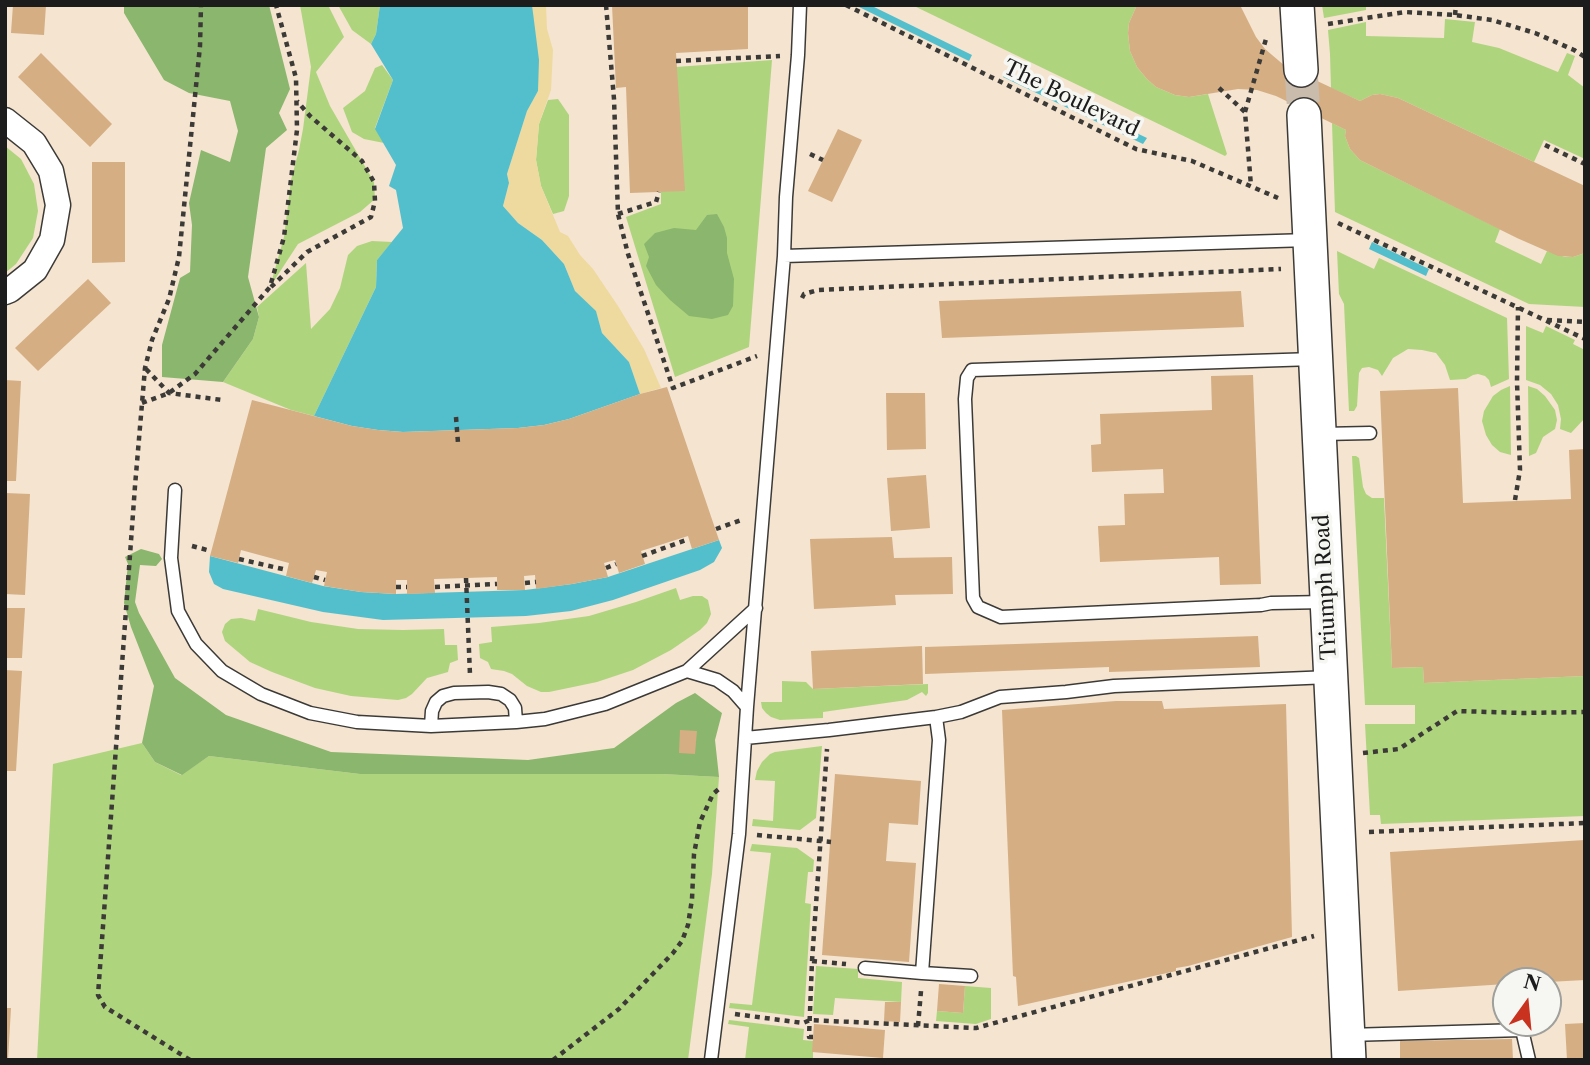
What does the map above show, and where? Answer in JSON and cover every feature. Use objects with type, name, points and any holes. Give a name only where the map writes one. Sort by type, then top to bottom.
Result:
[{"type":"street","points":[[1301,70],[1309,15]]},
{"type":"street","name":"Triumph Road","points":[[1304,114],[1320,230],[1315,359],[1349,1047]]},
{"type":"street","points":[[5,120],[34,143],[51,172],[58,205],[52,240],[34,270],[5,292]]},
{"type":"lane","points":[[711,1060],[739,834],[747,706],[785,256],[786,197],[799,55],[800,5]]},
{"type":"lane","points":[[785,256],[1320,230]]},
{"type":"lane","points":[[1315,359],[972,370],[967,378],[965,400],[973,598],[978,607],[1001,617],[1327,602]]},
{"type":"lane","points":[[1318,434],[1370,433]]},
{"type":"lane","points":[[176,490],[172,558],[178,611],[196,644],[222,671],[261,694],[310,713],[357,722],[431,726],[545,719],[605,704],[687,671],[755,608]]},
{"type":"lane","points":[[687,671],[717,680],[733,691],[747,706]]},
{"type":"lane","points":[[745,738],[936,717],[961,712],[1000,697],[1114,686],[1330,677]]},
{"type":"lane","points":[[431,726],[436,702],[443,696],[454,693],[501,694],[510,700],[515,708],[516,722]]},
{"type":"lane","points":[[922,972],[939,740],[936,717]]},
{"type":"lane","points":[[864,968],[971,976]]},
{"type":"lane","points":[[1349,1047],[1522,1030],[1529,1060]]},
{"type":"path","points":[[190,1060],[105,1007],[98,995],[145,369],[152,340],[169,299],[179,257],[200,46],[201,5]]},
{"type":"path","points":[[271,287],[284,237],[296,130],[296,78],[276,5]]},
{"type":"path","points":[[606,5],[614,99],[618,214],[628,254],[673,388],[776,350]]},
{"type":"path","name":"The Boulevard","points":[[846,5],[1136,149],[1192,160],[1285,201]]},
{"type":"path","points":[[1455,15],[1456,5]]},
{"type":"path","points":[[1309,15],[1405,12],[1492,20],[1535,33],[1585,57]]},
{"type":"path","points":[[1251,186],[1245,112],[1264,46]]},
{"type":"path","points":[[676,61],[799,55]]},
{"type":"path","points":[[1219,88],[1245,112]]},
{"type":"path","points":[[142,403],[169,393],[195,374],[271,287],[307,252],[371,217],[375,201],[374,182],[362,161],[310,116],[296,100]]},
{"type":"path","points":[[1545,145],[1585,164]]},
{"type":"path","points":[[806,153],[823,160]]},
{"type":"path","points":[[618,214],[656,202],[659,192]]},
{"type":"path","points":[[1320,230],[1344,225],[1585,339]]},
{"type":"path","points":[[800,301],[804,294],[818,290],[1281,269]]},
{"type":"path","points":[[1515,500],[1520,470],[1518,307]]},
{"type":"path","points":[[1543,320],[1585,321]]},
{"type":"path","points":[[145,369],[169,393],[222,400]]},
{"type":"path","points":[[456,417],[458,443]]},
{"type":"path","points":[[716,529],[744,519]]},
{"type":"path","points":[[642,556],[689,539]]},
{"type":"path","points":[[189,546],[211,551]]},
{"type":"path","points":[[239,559],[287,570]]},
{"type":"path","points":[[606,568],[616,564]]},
{"type":"path","points":[[314,577],[325,580]]},
{"type":"path","points":[[466,578],[470,676]]},
{"type":"path","points":[[525,583],[536,582]]},
{"type":"path","points":[[435,587],[467,589],[497,584]]},
{"type":"path","points":[[396,587],[407,587]]},
{"type":"path","points":[[1369,753],[1399,749],[1457,711],[1585,712]]},
{"type":"path","points":[[813,1037],[809,1037],[812,961],[829,730]]},
{"type":"path","points":[[554,1060],[619,1009],[682,941],[690,912],[694,854],[700,822],[713,794],[743,771]]},
{"type":"path","points":[[1362,832],[1585,823]]},
{"type":"path","points":[[739,834],[831,842]]},
{"type":"path","points":[[717,1012],[803,1023],[810,1020],[976,1028],[1319,934],[1343,930]]},
{"type":"path","points":[[812,961],[859,965],[864,968]]},
{"type":"path","points":[[918,1026],[922,972]]},
{"type":"green space","points":[[124,5],[269,5],[290,89],[279,113],[287,130],[266,148],[248,277],[259,317],[253,339],[223,382],[162,377],[162,345],[180,278],[190,272],[192,225],[189,203],[201,150],[230,162],[238,131],[230,101],[189,93],[164,80],[124,13]]},
{"type":"green space","points":[[300,5],[328,5],[344,37],[316,72],[330,106],[374,182],[375,199],[360,212],[298,244],[270,287],[284,237],[311,67]]},
{"type":"green space","points":[[338,5],[380,5],[376,34],[371,44],[352,30]]},
{"type":"green space","points":[[912,5],[1137,5],[1129,23],[1128,33],[1130,51],[1137,67],[1156,87],[1175,95],[1189,97],[1208,94],[1227,154],[1225,156]]},
{"type":"green space","points":[[1322,5],[1366,5],[1366,10],[1324,18]]},
{"type":"green space","points":[[1445,19],[1475,22],[1472,42],[1499,48],[1558,72],[1567,53],[1575,56],[1568,75],[1585,88],[1585,159],[1544,140],[1534,162],[1398,98],[1380,94],[1360,101],[1331,88],[1328,30],[1366,22],[1366,36],[1444,38]]},
{"type":"green space","points":[[772,60],[749,347],[675,377],[626,217],[661,204],[676,67]]},
{"type":"green space","points":[[382,65],[393,80],[375,128],[384,143],[364,139],[352,132],[343,108],[365,91],[375,68]]},
{"type":"green space","points":[[558,99],[569,115],[569,196],[564,211],[553,214],[541,186],[536,160],[539,124],[548,100]]},
{"type":"green space","points":[[1332,123],[1346,130],[1345,136],[1350,149],[1360,160],[1500,229],[1495,242],[1541,264],[1547,251],[1565,257],[1585,253],[1585,307],[1529,304],[1335,212]]},
{"type":"green space","points":[[5,146],[21,159],[34,184],[38,211],[33,238],[16,264],[5,273]]},
{"type":"green space","points":[[717,214],[727,238],[727,253],[734,279],[733,306],[728,315],[712,319],[689,316],[656,285],[646,266],[649,257],[644,244],[655,233],[674,228],[696,230],[707,215]]},
{"type":"green space","points":[[372,241],[392,242],[377,260],[376,287],[314,416],[291,410],[223,382],[253,339],[259,317],[257,307],[306,263],[311,329],[330,309],[340,288],[348,255],[357,246]]},
{"type":"green space","points":[[1337,251],[1374,269],[1379,258],[1507,318],[1509,379],[1491,387],[1485,376],[1478,374],[1466,379],[1450,380],[1445,365],[1436,353],[1408,349],[1393,358],[1382,376],[1378,370],[1362,368],[1359,373],[1357,406],[1354,411],[1349,411],[1344,304],[1339,294]]},
{"type":"green space","points":[[1526,326],[1543,333],[1546,326],[1575,340],[1573,344],[1585,350],[1585,418],[1571,433],[1560,429],[1558,405],[1551,394],[1540,385],[1526,380]]},
{"type":"green space","points":[[1510,386],[1511,455],[1500,452],[1492,445],[1482,421],[1484,411],[1493,396]]},
{"type":"green space","points":[[1528,386],[1545,396],[1555,410],[1557,420],[1555,429],[1543,437],[1536,453],[1529,456]]},
{"type":"green space","points":[[1352,456],[1359,458],[1366,494],[1372,498],[1384,498],[1392,668],[1423,667],[1424,683],[1585,676],[1585,816],[1381,824],[1380,815],[1370,815],[1365,724],[1415,724],[1415,705],[1365,705]]},
{"type":"green space","points":[[141,549],[159,554],[162,559],[156,566],[140,565],[135,602],[139,613],[175,678],[226,715],[331,752],[528,760],[614,748],[676,703],[695,693],[722,713],[715,740],[719,777],[662,774],[360,774],[209,756],[182,775],[155,762],[142,743],[154,686],[124,603],[128,564],[125,557]]},
{"type":"green space","points":[[676,588],[680,600],[702,596],[708,600],[711,614],[707,623],[671,650],[633,670],[597,682],[541,692],[527,686],[512,674],[491,669],[488,662],[480,658],[479,644],[492,642],[491,627],[589,616]]},
{"type":"green space","points":[[258,609],[311,622],[358,629],[444,629],[445,645],[457,645],[458,660],[450,663],[448,672],[427,678],[412,694],[398,700],[351,696],[315,688],[250,662],[225,641],[222,632],[225,624],[231,619],[241,618],[255,621]]},
{"type":"green space","points":[[782,681],[806,682],[813,689],[928,684],[928,693],[926,696],[922,692],[907,700],[823,712],[823,718],[780,720],[766,713],[761,702],[782,702]]},
{"type":"green space","points":[[142,743],[155,762],[181,775],[209,756],[360,774],[662,774],[719,777],[712,874],[688,1060],[37,1060],[53,764]]},
{"type":"green space","points":[[822,746],[816,818],[800,830],[752,826],[753,819],[773,821],[775,781],[755,780],[762,762],[775,752]]},
{"type":"green space","points":[[752,844],[797,848],[814,860],[813,872],[808,872],[805,903],[811,904],[804,1017],[729,1008],[730,1003],[752,1005],[771,853],[750,851]]},
{"type":"green space","points":[[816,966],[858,969],[858,978],[902,982],[901,1002],[835,998],[833,1015],[813,1014]]},
{"type":"green space","points":[[965,986],[991,988],[991,1019],[976,1024],[936,1021],[937,1011],[963,1013]]},
{"type":"green space","points":[[729,1020],[804,1029],[803,1040],[813,1041],[813,1060],[745,1060],[749,1027],[728,1024]]},
{"type":"sand","points":[[532,5],[546,5],[547,29],[553,50],[551,90],[539,124],[536,160],[541,186],[560,232],[568,236],[618,306],[644,349],[661,388],[640,394],[629,362],[602,333],[596,312],[575,291],[564,264],[542,240],[518,223],[503,206],[509,183],[507,174],[527,111],[538,91]]},
{"type":"water","points":[[380,5],[532,5],[539,60],[538,91],[527,111],[507,174],[509,183],[503,206],[518,223],[542,240],[564,264],[575,291],[596,311],[602,333],[629,362],[640,394],[569,419],[518,428],[403,432],[352,426],[314,416],[376,287],[377,260],[403,228],[396,190],[389,186],[396,165],[375,129],[393,80],[371,44],[376,34]]},
{"type":"water","points":[[855,5],[870,5],[972,55],[969,61]]},
{"type":"water","points":[[1006,71],[1147,138],[1143,144],[1003,77]]},
{"type":"water","points":[[1372,242],[1429,269],[1426,276],[1369,249]]},
{"type":"water","points":[[719,540],[722,548],[714,562],[700,570],[613,600],[571,611],[526,616],[383,620],[323,612],[223,589],[214,584],[209,572],[210,556],[323,586],[361,592],[396,594],[525,590],[608,577]]},
{"type":"building","points":[[13,5],[46,5],[44,35],[11,33]]},
{"type":"building","points":[[612,5],[748,5],[748,49],[676,53],[685,191],[630,193],[626,87],[616,88]]},
{"type":"building","points":[[1137,5],[1240,5],[1256,37],[1265,49],[1285,66],[1360,101],[1380,94],[1398,98],[1585,186],[1585,253],[1573,257],[1558,256],[1360,160],[1350,149],[1345,136],[1346,130],[1276,96],[1257,90],[1238,89],[1189,97],[1175,95],[1156,87],[1137,67],[1130,51],[1129,23]]},
{"type":"building","points":[[41,53],[112,124],[90,147],[18,77]]},
{"type":"building","points":[[838,129],[862,140],[832,202],[808,191]]},
{"type":"building","points":[[92,162],[125,162],[125,262],[92,263]]},
{"type":"building","points":[[88,279],[111,303],[38,371],[15,348]]},
{"type":"building","points":[[1241,291],[1244,327],[942,338],[939,301]]},
{"type":"building","points":[[1253,375],[1261,584],[1220,585],[1219,557],[1100,562],[1098,526],[1125,525],[1124,494],[1164,493],[1163,469],[1092,472],[1091,445],[1101,444],[1100,414],[1212,410],[1211,376]]},
{"type":"building","points":[[5,380],[21,381],[16,481],[5,481]]},
{"type":"building","points":[[667,387],[719,540],[692,549],[688,536],[641,551],[645,564],[619,573],[615,560],[604,563],[608,577],[572,584],[536,589],[535,575],[524,576],[525,590],[497,590],[497,577],[434,579],[435,593],[407,594],[407,580],[396,580],[396,594],[361,592],[324,586],[327,572],[316,570],[312,583],[286,576],[289,563],[241,550],[238,563],[210,556],[252,400],[352,426],[403,432],[544,425]]},
{"type":"building","points":[[1458,388],[1463,503],[1571,499],[1569,450],[1585,449],[1585,676],[1424,683],[1423,667],[1392,668],[1380,391]]},
{"type":"building","points":[[886,393],[925,393],[926,449],[887,450]]},
{"type":"building","points":[[926,475],[930,528],[891,531],[887,478]]},
{"type":"building","points":[[5,493],[30,494],[25,595],[5,594]]},
{"type":"building","points":[[892,537],[894,558],[952,557],[953,594],[895,595],[896,605],[814,609],[810,539]]},
{"type":"building","points":[[5,608],[25,608],[22,658],[5,658]]},
{"type":"building","points":[[1258,636],[1260,667],[1109,672],[1109,667],[925,674],[925,647]]},
{"type":"building","points":[[922,646],[923,684],[813,689],[811,651]]},
{"type":"building","points":[[5,670],[22,671],[16,771],[5,771]]},
{"type":"building","points":[[1116,701],[1162,701],[1164,709],[1286,704],[1292,937],[1176,968],[1176,971],[1018,1006],[1016,977],[1013,976],[1002,710]]},
{"type":"building","points":[[680,730],[697,731],[695,754],[679,753]]},
{"type":"building","points":[[835,774],[921,781],[918,825],[889,823],[886,861],[916,863],[909,962],[822,955]]},
{"type":"building","points":[[1585,840],[1585,980],[1562,981],[1562,967],[1492,967],[1492,985],[1398,991],[1390,852]]},
{"type":"building","points":[[939,984],[965,986],[963,1013],[937,1011]]},
{"type":"building","points":[[885,1002],[901,1002],[900,1022],[884,1021]]},
{"type":"building","points":[[5,1008],[11,1008],[8,1060],[5,1060]]},
{"type":"building","points":[[1585,1023],[1585,1060],[1567,1060],[1565,1024]]},
{"type":"building","points":[[814,1024],[885,1030],[883,1058],[812,1052]]},
{"type":"building","points":[[1512,1039],[1513,1060],[1400,1060],[1400,1041]]},
{"type":"tunnel","points":[[1301,70],[1304,115]]}]
